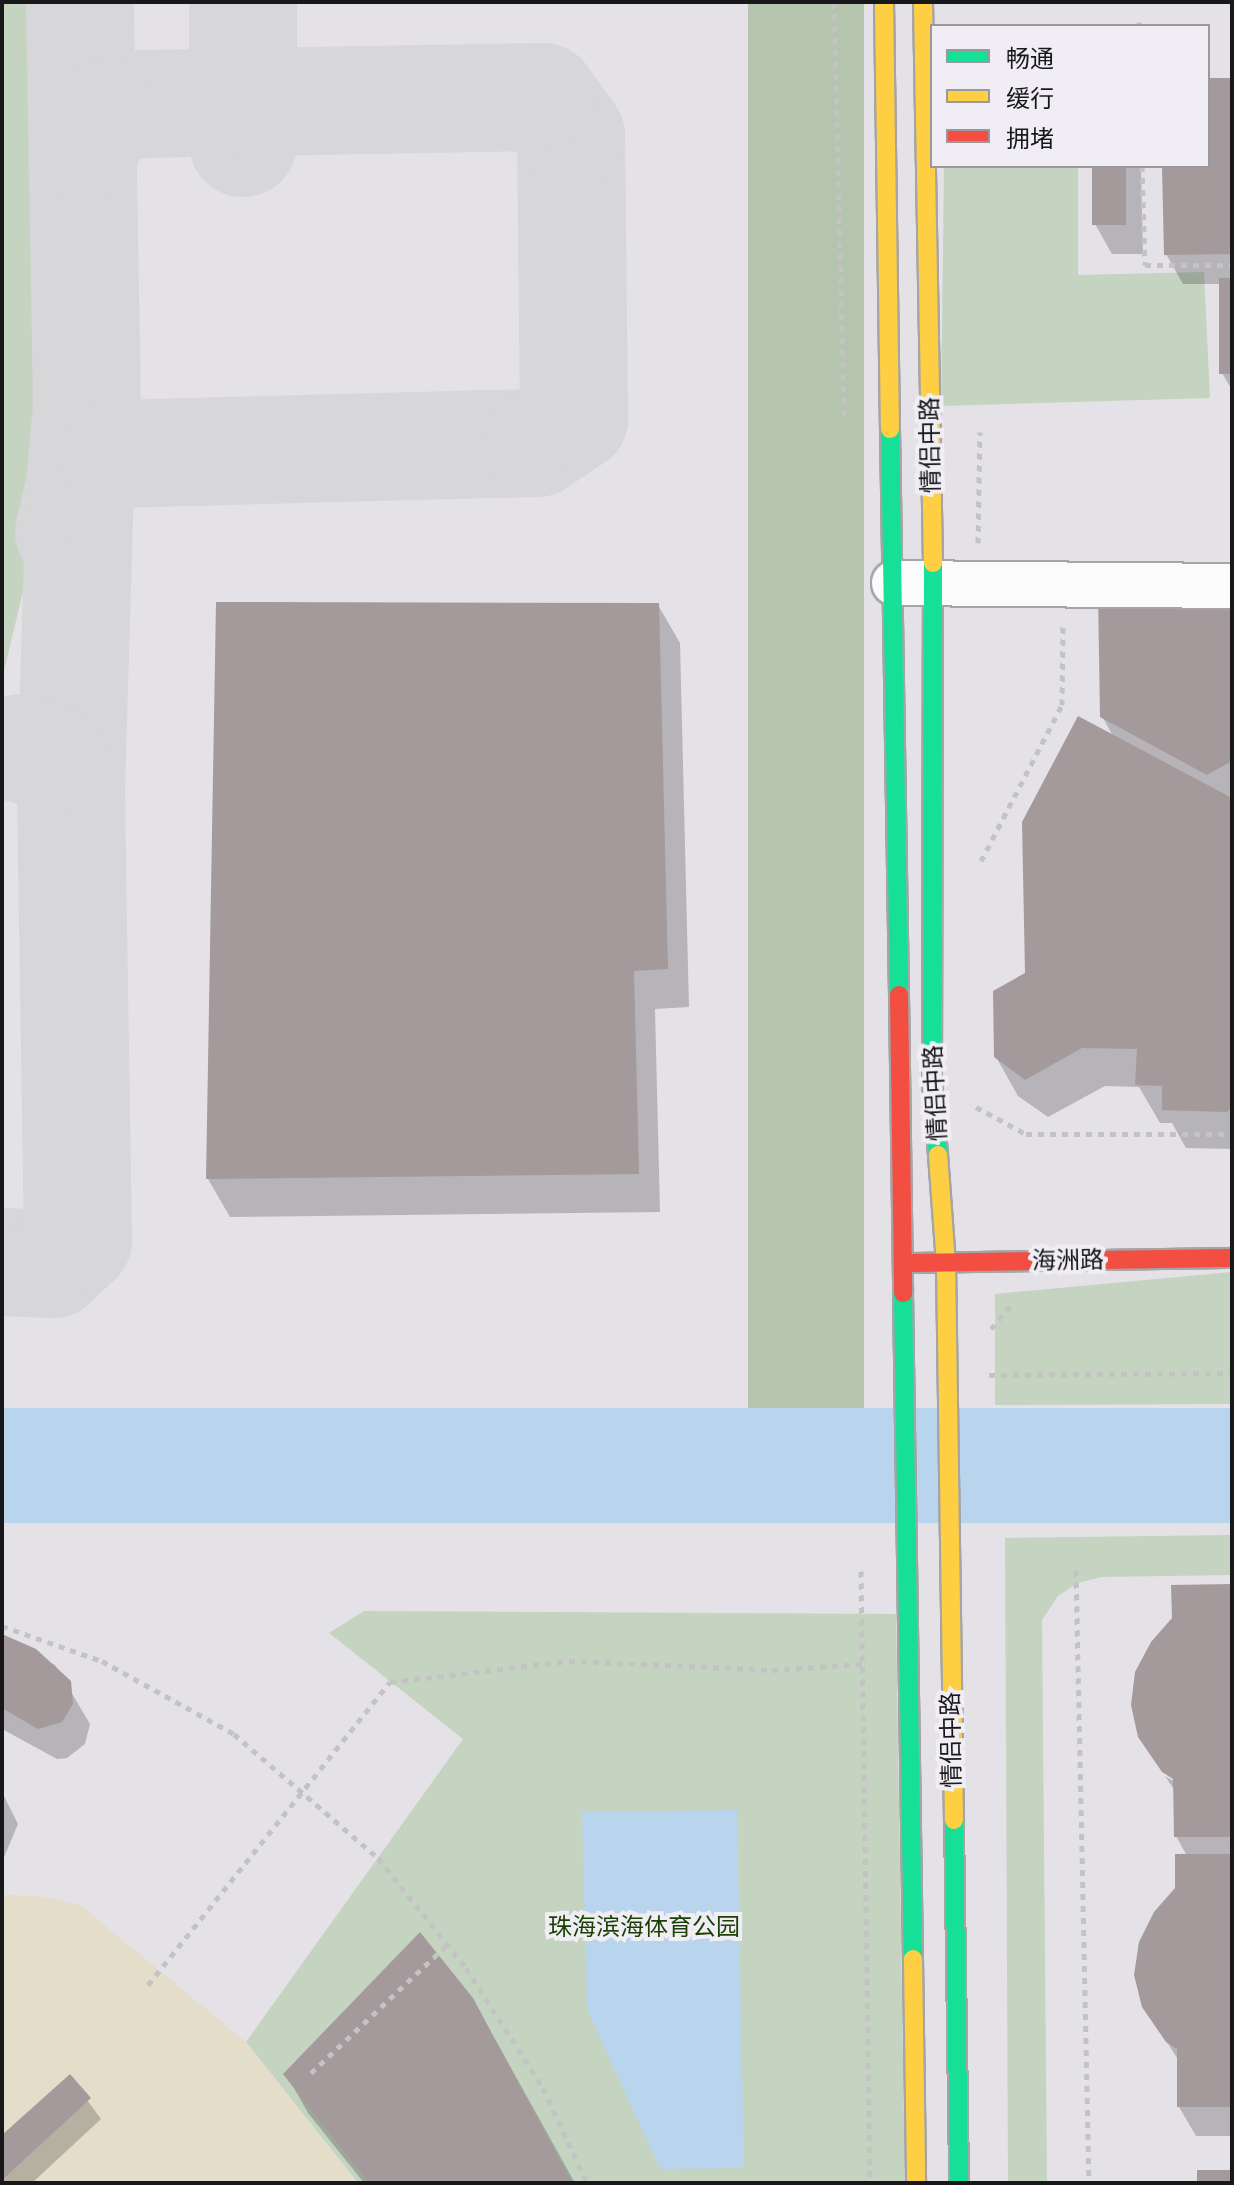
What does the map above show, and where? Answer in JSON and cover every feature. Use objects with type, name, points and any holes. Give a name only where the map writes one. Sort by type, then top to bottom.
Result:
[{"type":"main road","name":"情侣中路","points":[[884,2],[932,1082],[946,1263],[959,2183]]},
{"type":"main road","name":"情侣中路","points":[[916,2183],[904,1263],[923,2]]},
{"type":"main road","name":"海洲路","points":[[904,1263],[1232,1258]]},
{"type":"street","points":[[912,584],[1232,586]]},
{"type":"path","points":[[1142,168],[1145,265],[1232,265]]},
{"type":"path","points":[[978,584],[980,432]]},
{"type":"path","points":[[981,861],[1062,705],[1064,585]]},
{"type":"path","points":[[932,1082],[1026,1134],[1232,1134]]},
{"type":"path","points":[[946,1376],[1232,1373]]},
{"type":"path","points":[[861,1557],[860,1664],[870,2183]]},
{"type":"path","points":[[1076,1570],[1089,2183]]},
{"type":"path","points":[[2,1626],[59,1643],[148,1684],[234,1734],[378,1858],[447,1945],[543,2088],[587,2183]]},
{"type":"path","points":[[148,1985],[390,1682],[569,1661],[772,1670],[908,1661]]},
{"type":"path","points":[[311,2073],[447,1945]]},
{"type":"green space","points":[[2,2],[62,2],[65,417],[2,679]]},
{"type":"green space","points":[[748,2],[864,2],[864,1411],[748,1411]]},
{"type":"green space","points":[[944,168],[1078,168],[1078,275],[1204,272],[1210,398],[941,406]]},
{"type":"green space","points":[[1232,1272],[1232,1404],[995,1405],[995,1294]]},
{"type":"green space","points":[[1232,1535],[1232,1575],[1102,1577],[1078,1583],[1058,1596],[1042,1620],[1047,2183],[1008,2183],[1005,1538]]},
{"type":"green space","name":"珠海滨海体育公园","points":[[364,1611],[896,1614],[905,2183],[358,2183],[246,2042],[463,1739],[329,1633]]},
{"type":"sand","points":[[2,1895],[40,1896],[80,1905],[246,2042],[357,2183],[2,2183]]},
{"type":"water","points":[[2,1408],[1232,1408],[1232,1523],[2,1523]]},
{"type":"water","points":[[737,1810],[744,2168],[660,2169],[587,2009],[582,1812]]},
{"type":"building","points":[[1210,78],[1232,78],[1232,254],[1164,255],[1162,168],[1210,168]]},
{"type":"building","points":[[1092,168],[1126,168],[1126,225],[1092,225]]},
{"type":"building","points":[[1219,278],[1232,278],[1232,374],[1219,374]]},
{"type":"building","points":[[1232,590],[1232,761],[1207,775],[1100,717],[1098,591]]},
{"type":"building","points":[[216,602],[659,603],[668,969],[634,971],[639,1174],[206,1179]]},
{"type":"building","points":[[1078,716],[1232,798],[1232,1107],[1227,1112],[1162,1110],[1162,1086],[1135,1085],[1137,1049],[1082,1048],[1025,1080],[994,1057],[993,991],[1025,973],[1022,822]]},
{"type":"building","points":[[1232,1584],[1232,1837],[1174,1837],[1173,1779],[1162,1772],[1138,1737],[1131,1705],[1135,1672],[1151,1642],[1172,1618],[1171,1585]]},
{"type":"building","points":[[2,1634],[36,1649],[71,1681],[73,1704],[62,1722],[38,1729],[2,1708]]},
{"type":"building","points":[[1175,1854],[1232,1854],[1232,2107],[1177,2107],[1177,2049],[1166,2042],[1142,2007],[1134,1975],[1139,1942],[1154,1912],[1175,1888]]},
{"type":"building","points":[[420,1932],[473,1998],[572,2183],[369,2183],[283,2074]]},
{"type":"building","points":[[70,2074],[91,2098],[2,2180],[2,2135]]},
{"type":"building","points":[[1197,2170],[1232,2170],[1232,2183],[1197,2183]]},
{"type":"taxiway","points":[[69,532],[80,485],[87,407],[80,2]]},
{"type":"taxiway","points":[[243,2],[243,143]]},
{"type":"taxiway","points":[[71,790],[80,485],[113,454],[537,443],[574,418],[571,136],[543,97],[127,104],[105,113],[83,149]]},
{"type":"taxiway","points":[[2,1262],[53,1264],[78,1240],[71,790],[53,758],[19,748]]},
{"type":"traffic: fast","points":[[890,429],[899,995]]},
{"type":"traffic: fast","points":[[933,563],[932,1082],[938,1155]]},
{"type":"traffic: fast","points":[[903,1293],[913,1959]]},
{"type":"traffic: fast","points":[[954,1820],[959,2183]]},
{"type":"traffic: slow","points":[[884,2],[890,429]]},
{"type":"traffic: slow","points":[[923,2],[933,563]]},
{"type":"traffic: slow","points":[[938,1155],[946,1263],[954,1820]]},
{"type":"traffic: slow","points":[[913,1959],[916,2183]]},
{"type":"traffic: jam","points":[[899,995],[903,1293]]},
{"type":"traffic: jam","points":[[906,1263],[1232,1258]]}]
